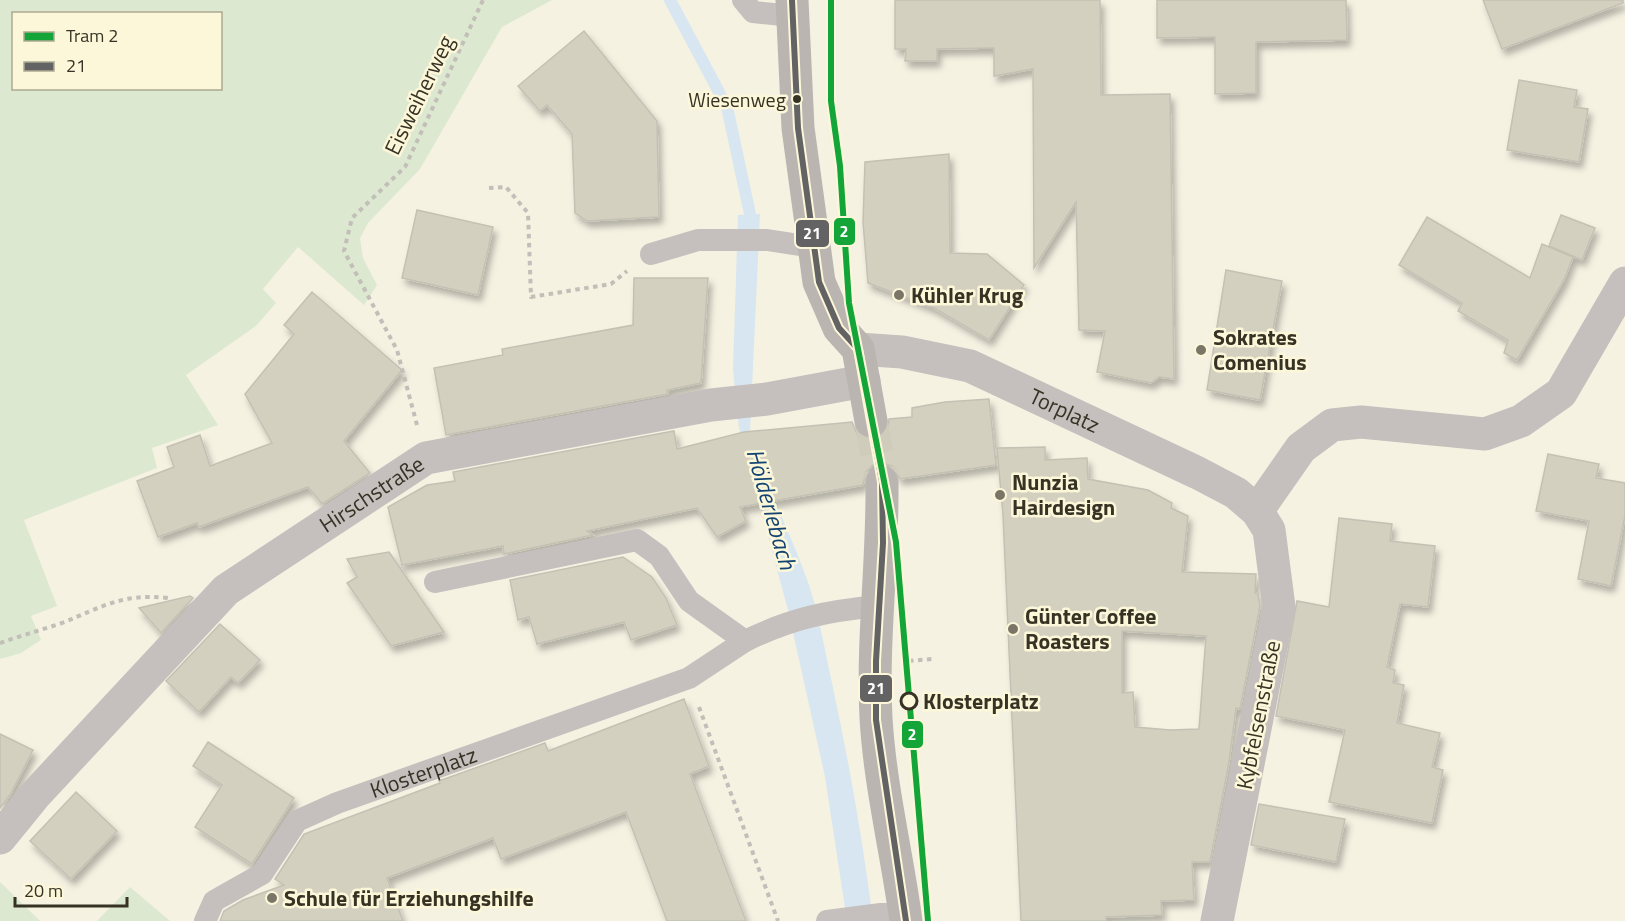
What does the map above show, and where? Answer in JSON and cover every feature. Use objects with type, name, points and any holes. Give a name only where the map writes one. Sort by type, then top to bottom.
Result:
[{"type":"main road","points":[[792,8],[798,128],[819,282],[829,310],[839,328],[858,349],[871,421]]},
{"type":"main road","points":[[882,482],[883,543],[878,606],[876,720],[897,916]]},
{"type":"street","points":[[1257,511],[1301,448],[1332,425],[1361,422],[1485,434],[1521,421],[1561,393],[1625,282]]},
{"type":"street","name":"Torplatz","points":[[858,349],[902,352],[970,366],[1198,473],[1236,493],[1257,511]]},
{"type":"street","name":"Hirschstraße","points":[[0,838],[35,795],[226,590],[426,458],[711,405],[767,399],[864,381]]},
{"type":"street","name":"Kybfelsenstraße","points":[[1217,921],[1279,607],[1269,530],[1257,511]]},
{"type":"lane","points":[[743,0],[753,12],[792,8]]},
{"type":"lane","points":[[644,262],[698,240],[766,240],[813,247]]},
{"type":"lane","points":[[435,582],[637,540],[659,556],[689,601],[745,641]]},
{"type":"lane","name":"Klosterplatz","points":[[205,921],[214,901],[262,874],[297,821],[338,803],[689,678],[745,641],[770,628],[826,611],[878,606]]},
{"type":"lane","points":[[829,920],[897,916]]},
{"type":"path","name":"Eisweiherweg","points":[[426,458],[398,350],[344,251],[352,218],[405,167],[483,0]]},
{"type":"path","points":[[489,188],[506,187],[528,213],[531,297],[611,284],[627,271],[644,262]]},
{"type":"path","points":[[0,643],[62,622],[109,602],[150,595],[167,598],[226,590]]},
{"type":"path","points":[[689,678],[778,921]]},
{"type":"green space","points":[[0,0],[552,0],[502,27],[420,169],[368,223],[360,238],[363,258],[377,285],[364,305],[298,247],[263,289],[276,303],[256,326],[186,375],[218,425],[152,448],[157,468],[24,520],[57,606],[31,616],[41,640],[21,653],[0,659]]},
{"type":"green space","points":[[0,882],[40,921],[0,921]]},
{"type":"green space","points":[[130,887],[170,921],[97,921]]},
{"type":"water","points":[[760,214],[750,432],[763,471],[802,566],[816,609],[850,772],[873,921],[847,921],[825,777],[788,610],[739,428],[733,370],[738,215]]},
{"type":"building","points":[[895,0],[1100,0],[1101,95],[1170,94],[1174,379],[1159,377],[1151,383],[1097,372],[1105,331],[1079,330],[1076,202],[1034,268],[1033,69],[994,76],[994,48],[937,49],[937,61],[905,61],[906,49],[895,49]]},
{"type":"building","points":[[1157,0],[1346,0],[1347,40],[1256,42],[1256,93],[1215,94],[1215,37],[1157,38]]},
{"type":"building","points":[[1483,0],[1623,0],[1623,3],[1502,49]]},
{"type":"building","points":[[584,31],[657,121],[659,217],[587,221],[575,213],[572,134],[547,105],[540,111],[518,86]]},
{"type":"building","points":[[1519,80],[1577,90],[1574,107],[1588,109],[1579,162],[1507,150]]},
{"type":"building","points":[[949,154],[950,253],[987,254],[1024,285],[989,340],[934,308],[868,283],[863,222],[865,162]]},
{"type":"building","points":[[417,210],[493,227],[478,295],[402,278]]},
{"type":"building","points":[[1561,215],[1595,228],[1582,260],[1549,246]]},
{"type":"building","points":[[1427,217],[1530,278],[1542,244],[1573,257],[1564,280],[1517,360],[1504,353],[1508,340],[1458,311],[1462,303],[1399,265]]},
{"type":"building","points":[[1226,270],[1282,281],[1260,400],[1207,390]]},
{"type":"building","points":[[634,278],[708,278],[701,383],[667,390],[668,394],[446,435],[434,368],[503,355],[502,349],[633,325]]},
{"type":"building","points":[[312,292],[402,370],[344,441],[370,473],[322,504],[308,487],[199,527],[197,523],[158,537],[137,481],[174,467],[167,447],[200,435],[210,466],[272,443],[245,394],[294,334],[284,325]]},
{"type":"building","points":[[989,399],[996,465],[900,479],[892,466],[882,463],[873,465],[866,472],[863,485],[740,507],[746,521],[717,537],[697,508],[587,531],[593,535],[504,554],[503,546],[402,565],[388,507],[427,485],[455,481],[453,472],[674,431],[677,449],[744,432],[852,422],[857,434],[864,438],[874,439],[884,435],[889,419],[912,417],[912,408],[945,402]]},
{"type":"building","points":[[1045,447],[1045,460],[1087,458],[1088,479],[1148,490],[1172,503],[1171,508],[1188,516],[1182,572],[1256,574],[1255,593],[1258,594],[1260,606],[1240,709],[1236,708],[1229,762],[1210,862],[1192,862],[1194,900],[1161,901],[1162,915],[1106,917],[1106,921],[1021,921],[1003,515],[997,448]],"holes":[[[1122,631],[1206,636],[1199,729],[1170,730],[1135,727],[1133,692],[1122,693]]]},
{"type":"building","points":[[1548,454],[1599,464],[1596,478],[1625,483],[1625,516],[1611,586],[1578,579],[1589,521],[1536,511]]},
{"type":"building","points":[[1339,518],[1392,524],[1390,541],[1435,546],[1428,607],[1400,604],[1387,667],[1395,670],[1393,683],[1404,685],[1397,723],[1440,733],[1432,767],[1443,770],[1432,823],[1329,802],[1345,730],[1276,716],[1297,601],[1329,607]]},
{"type":"building","points":[[389,552],[444,632],[391,646],[347,583],[357,577],[347,559]]},
{"type":"building","points":[[623,557],[652,577],[666,598],[677,625],[631,640],[624,622],[537,644],[529,617],[518,620],[510,580]]},
{"type":"building","points":[[190,596],[193,598],[161,633],[139,608]]},
{"type":"building","points":[[220,624],[260,660],[238,683],[231,677],[199,712],[166,681]]},
{"type":"building","points":[[684,699],[709,766],[690,774],[746,921],[667,921],[626,812],[501,859],[493,838],[387,878],[403,921],[220,921],[224,911],[243,900],[284,885],[275,879],[304,834],[440,783],[439,781],[545,743],[548,751]]},
{"type":"building","points":[[0,734],[33,750],[10,795],[0,808]]},
{"type":"building","points":[[208,742],[294,798],[252,864],[195,827],[222,785],[193,766]]},
{"type":"building","points":[[76,792],[117,831],[71,879],[30,841]]},
{"type":"building","points":[[1259,804],[1345,819],[1336,862],[1251,845]]},
{"type":"waterway","name":"Hölderlebach","points":[[670,0],[727,107],[750,214],[749,228]]},
{"type":"tunnel","points":[[871,421],[882,482]]},
{"type":"tram line","name":"2","points":[[831,0],[831,101],[840,166],[849,303],[896,542],[928,921]]},
{"type":"transit line","name":"21","points":[[792,0],[798,128],[819,282],[839,328],[858,349],[882,482],[883,543],[876,661],[876,720],[906,921]]},
{"type":"place","name":"Wiesenweg","points":[[797,99]]},
{"type":"place","name":"Kühler Krug","points":[[899,295]]},
{"type":"place","name":"Sokrates Comenius","points":[[1201,350]]},
{"type":"place","name":"Nunzia Hairdesign","points":[[1000,495]]},
{"type":"place","name":"Günter Coffee Roasters","points":[[1013,629]]},
{"type":"place","name":"Klosterplatz","points":[[909,701]]},
{"type":"place","name":"Schule für Erziehungshilfe","points":[[272,898]]}]
